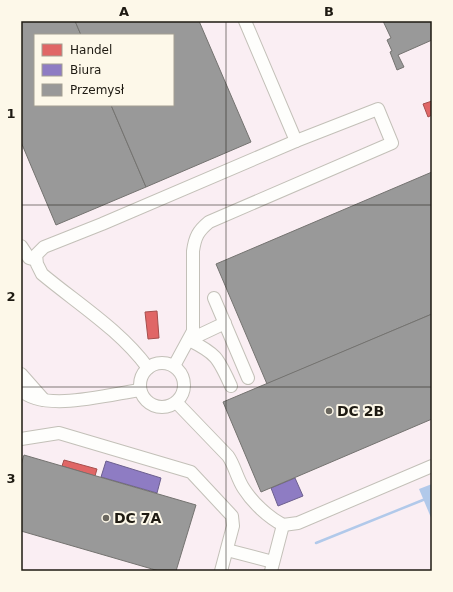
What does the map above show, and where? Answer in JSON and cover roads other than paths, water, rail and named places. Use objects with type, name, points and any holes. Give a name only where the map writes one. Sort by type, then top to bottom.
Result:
[{"type":"lane","points":[[245,21],[296,141]]},
{"type":"lane","points":[[148,368],[132,349],[42,274],[36,260],[36,255],[44,247],[102,224],[296,141],[378,109],[392,143],[209,222],[199,230],[194,238],[193,251],[193,330],[174,366]]},
{"type":"lane","points":[[21,246],[29,258],[36,260]]},
{"type":"lane","points":[[214,298],[248,378]]},
{"type":"lane","points":[[189,340],[225,323]]},
{"type":"lane","points":[[189,340],[203,347],[218,358],[231,386]]},
{"type":"lane","points":[[160,363],[174,366],[183,378],[183,393],[177,402],[167,407],[153,405],[147,401],[140,390],[140,381],[148,368],[160,363]]},
{"type":"lane","points":[[21,374],[45,401]]},
{"type":"lane","points":[[21,390],[24,393],[45,401],[66,401],[140,390]]},
{"type":"lane","points":[[177,402],[228,456],[233,463],[244,489],[272,519],[283,525],[298,523],[432,466]]},
{"type":"lane","points":[[21,439],[59,433],[191,472],[232,516],[233,526],[221,571]]},
{"type":"lane","points":[[227,550],[272,567],[283,525]]},
{"type":"water","points":[[432,484],[432,520],[419,489]]},
{"type":"waterway","points":[[316,543],[423,500]]},
{"type":"place","name":"DC 2B","points":[[329,411]]},
{"type":"place","name":"DC 7A","points":[[106,518]]}]
